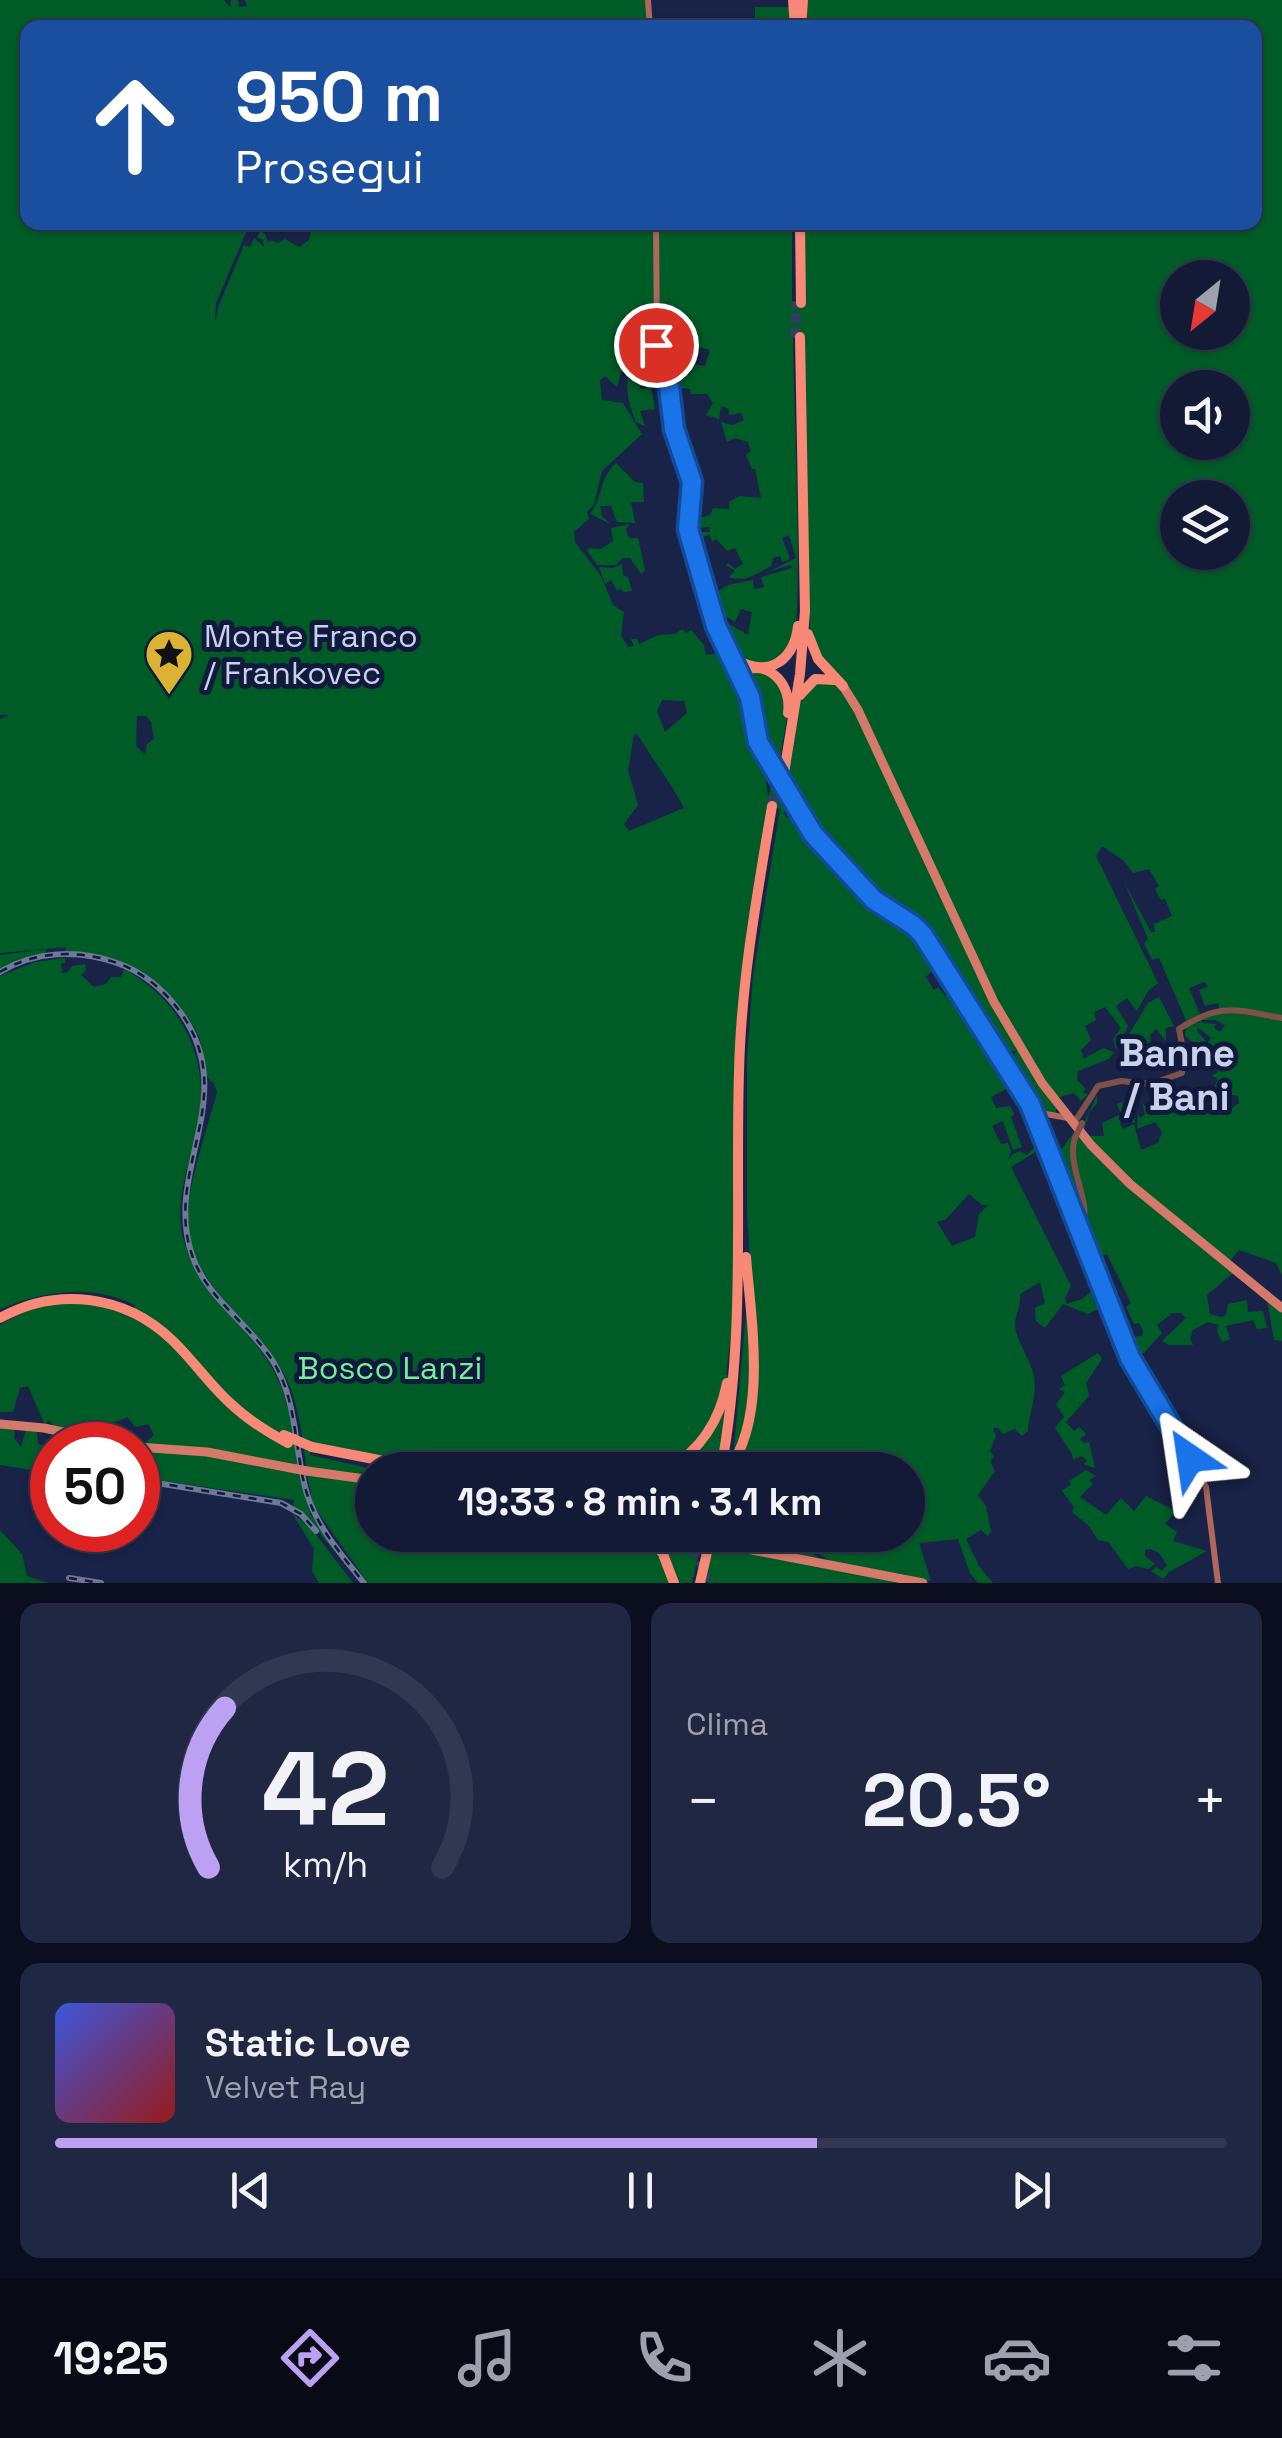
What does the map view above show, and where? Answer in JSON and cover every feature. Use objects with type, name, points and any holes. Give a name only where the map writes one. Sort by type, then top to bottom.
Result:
[{"type":"highway","points":[[798,230],[798,302]]},
{"type":"highway","points":[[788,740],[800,632],[798,338],[809,639],[818,659],[843,686]]},
{"type":"highway","points":[[744,670],[779,663],[796,643],[800,555]]},
{"type":"highway","points":[[782,772],[804,642],[806,570]]},
{"type":"highway","points":[[730,655],[744,670],[777,677],[788,691],[788,740]]},
{"type":"highway","points":[[788,740],[807,684],[824,677],[843,686]]},
{"type":"highway","points":[[691,1452],[711,1428],[733,1379],[742,1017],[752,926],[774,807],[748,998],[743,1097],[752,1396],[744,1442],[737,1452]]},
{"type":"highway","points":[[727,1452],[745,1242]]},
{"type":"highway","points":[[0,1316],[35,1298],[67,1293],[97,1295],[157,1324],[236,1401],[286,1439],[311,1450],[355,1459]]},
{"type":"highway","points":[[0,1316],[43,1302],[93,1300],[133,1310]]},
{"type":"highway","points":[[661,1552],[674,1583]]},
{"type":"highway","points":[[702,1583],[704,1552]]},
{"type":"main road","points":[[656,230],[656,345],[668,378],[674,429],[692,482],[688,529],[705,593],[730,655]]},
{"type":"main road","points":[[744,670],[758,742],[800,816],[874,900],[923,935],[1034,1112],[1138,1374],[1206,1488],[1218,1583]]},
{"type":"main road","points":[[843,686],[858,710],[1005,1024],[1074,1122],[1130,1184],[1282,1308]]},
{"type":"main road","points":[[1034,1112],[1074,1122]]},
{"type":"main road","points":[[0,1424],[30,1427]]},
{"type":"main road","points":[[160,1449],[355,1478]]},
{"type":"main road","points":[[762,1552],[924,1583]]},
{"type":"street","points":[[1080,1229],[1086,1215],[1072,1164],[1074,1122],[1098,1086],[1121,1080],[1153,1084],[1181,1074],[1185,1063],[1179,1028],[1216,1010],[1282,1018]]},
{"type":"green space","name":"Bosco Lanzi","points":[[0,0],[224,0],[230,7],[231,0],[238,0],[239,7],[247,6],[245,0],[646,0],[647,20],[20,20],[20,230],[247,230],[216,303],[215,322],[244,245],[250,247],[254,238],[264,247],[263,240],[257,237],[260,231],[269,244],[270,240],[278,243],[285,239],[299,247],[309,240],[311,230],[654,230],[656,350],[640,354],[652,379],[639,381],[640,389],[651,387],[655,409],[640,411],[645,426],[655,431],[636,422],[628,395],[629,368],[621,373],[617,387],[605,376],[600,380],[602,400],[623,403],[642,434],[602,471],[594,504],[587,512],[589,519],[574,532],[575,542],[601,576],[613,605],[624,612],[621,635],[628,647],[634,646],[631,639],[637,639],[639,644],[682,629],[686,633],[691,630],[704,645],[706,655],[717,653],[724,646],[749,703],[751,732],[757,747],[750,747],[759,751],[769,768],[765,772],[768,797],[773,781],[778,782],[786,796],[787,818],[796,813],[870,898],[920,934],[939,963],[926,977],[934,990],[938,987],[945,996],[956,990],[1018,1088],[1011,1086],[991,1097],[996,1108],[1010,1106],[1014,1114],[1011,1117],[1022,1147],[1013,1150],[1003,1121],[992,1126],[1001,1144],[1008,1143],[1008,1160],[1020,1151],[1027,1155],[1035,1147],[1045,1146],[1011,1167],[1071,1286],[1065,1298],[1067,1304],[1082,1299],[1098,1286],[1102,1296],[1093,1301],[1098,1309],[1088,1314],[1063,1304],[1045,1328],[1036,1321],[1035,1308],[1045,1303],[1040,1282],[1020,1294],[1016,1331],[1035,1384],[1028,1431],[1022,1436],[1015,1429],[1003,1434],[993,1428],[996,1436],[990,1461],[995,1471],[978,1495],[986,1506],[991,1531],[988,1536],[981,1530],[966,1539],[979,1566],[993,1583],[978,1583],[970,1573],[958,1539],[925,1542],[925,1452],[734,1452],[746,1312],[752,1296],[747,1210],[747,1060],[753,976],[780,809],[767,805],[751,902],[732,1327],[726,1375],[731,1376],[721,1452],[355,1453],[313,1445],[310,1455],[355,1465],[355,1475],[307,1468],[296,1407],[283,1372],[213,1286],[192,1248],[187,1227],[189,1198],[217,1093],[205,1072],[201,1041],[188,1018],[161,987],[107,959],[65,953],[66,947],[0,953],[0,719],[10,715],[0,715]],"holes":[[[662,700],[684,701],[687,713],[665,732],[657,711]],[[137,716],[146,716],[154,739],[147,744],[145,755],[136,746]],[[634,734],[684,808],[629,831],[624,824],[638,805],[628,770]],[[969,1194],[982,1205],[988,1205],[979,1214],[975,1237],[952,1246],[937,1222],[946,1219]]]},
{"type":"green space","points":[[805,0],[1282,0],[1282,1017],[1219,1008],[1218,1003],[1205,1006],[1199,990],[1208,987],[1205,982],[1189,988],[1200,1014],[1181,1024],[1186,1020],[1159,958],[1152,960],[1144,944],[1148,939],[1124,882],[1151,932],[1155,932],[1154,924],[1172,916],[1165,899],[1161,900],[1155,889],[1159,886],[1149,869],[1133,873],[1124,861],[1102,846],[1096,856],[1158,983],[1148,991],[1137,1011],[1127,998],[1116,1006],[1128,1026],[1116,1049],[1113,1039],[1121,1028],[1105,1007],[1094,1012],[1096,1020],[1085,1026],[1091,1040],[1081,1050],[1084,1059],[1103,1048],[1114,1052],[1109,1059],[1078,1071],[1077,1080],[1088,1095],[1081,1101],[1074,1093],[1056,1098],[1014,1034],[865,718],[823,661],[810,630],[803,337],[793,338],[798,554],[795,632],[789,652],[764,665],[732,655],[718,624],[722,620],[748,635],[752,612],[741,609],[735,622],[713,608],[717,592],[728,585],[753,580],[754,589],[764,587],[761,577],[792,568],[791,565],[770,571],[796,558],[789,535],[782,538],[790,559],[782,562],[780,556],[773,558],[771,566],[751,576],[729,577],[735,571],[728,563],[735,569],[743,564],[735,548],[727,551],[716,539],[712,542],[710,535],[702,537],[700,532],[710,532],[709,527],[690,529],[690,521],[710,515],[713,508],[729,509],[729,502],[740,496],[761,498],[755,469],[746,455],[751,451],[748,442],[735,438],[727,442],[721,422],[732,425],[744,420],[741,413],[729,415],[729,409],[721,406],[719,419],[706,415],[713,403],[707,394],[691,394],[690,389],[674,387],[671,393],[669,378],[683,372],[685,363],[705,366],[710,350],[687,344],[679,363],[678,350],[668,346],[665,359],[658,345],[657,230],[792,230],[792,301],[801,303],[804,230],[1262,230],[1262,20],[805,20]]},
{"type":"green space","points":[[755,7],[789,7],[790,20],[755,20]]},
{"type":"green space","points":[[616,463],[635,482],[643,483],[644,502],[631,502],[635,523],[617,522],[611,506],[600,506],[602,516],[611,524],[590,514]]},
{"type":"green space","points":[[630,524],[626,529],[629,538],[638,538],[645,570],[641,574],[630,558],[623,558],[616,565],[597,565],[587,551],[589,548],[601,549],[613,541],[611,528]]},
{"type":"green space","points":[[622,564],[632,591],[617,591],[611,580],[605,584],[599,567]]},
{"type":"green space","points":[[745,672],[771,674],[789,704],[778,772],[786,773],[801,700],[812,684],[837,684],[848,698],[999,1018],[1057,1107],[1055,1113],[1033,1106],[1005,1061],[1013,1058],[1016,1051],[1000,1053],[923,931],[876,899],[817,835],[760,744]]},
{"type":"green space","points":[[47,949],[45,955],[0,971],[0,955]]},
{"type":"green space","points":[[65,958],[62,973],[85,964],[81,975],[94,987],[106,984],[111,977],[121,977],[124,969],[163,999],[189,1036],[200,1080],[201,1104],[181,1202],[186,1248],[205,1284],[271,1366],[290,1416],[299,1468],[160,1448],[160,1422],[132,1422],[128,1417],[116,1422],[44,1422],[28,1386],[20,1388],[13,1412],[0,1412],[0,1325],[50,1305],[79,1304],[133,1312],[135,1305],[102,1294],[68,1292],[0,1309],[0,976],[35,962]]},
{"type":"green space","points":[[1159,997],[1174,1026],[1166,1028],[1166,1041],[1156,1029],[1150,1035],[1154,1072],[1147,1069],[1142,1059],[1149,1049],[1144,1039],[1130,1052],[1133,1064],[1119,1051],[1148,1003]]},
{"type":"green space","points":[[1221,1010],[1282,1021],[1282,1275],[1276,1263],[1239,1250],[1229,1262],[1123,1174],[1081,1129],[1097,1095],[1084,1130],[1089,1136],[1104,1136],[1102,1123],[1121,1114],[1117,1104],[1132,1097],[1135,1123],[1120,1123],[1123,1129],[1134,1124],[1141,1150],[1158,1143],[1162,1132],[1155,1122],[1137,1129],[1138,1114],[1140,1118],[1145,1114],[1142,1102],[1148,1110],[1161,1097],[1165,1108],[1186,1112],[1175,1099],[1184,1090],[1194,1098],[1198,1085],[1207,1092],[1202,1100],[1210,1111],[1220,1107],[1218,1102],[1222,1099],[1230,1110],[1239,1103],[1238,1096],[1223,1093],[1227,1092],[1228,1083],[1220,1087],[1221,1094],[1213,1090],[1218,1079],[1212,1076],[1218,1072],[1204,1055],[1199,1058],[1207,1067],[1205,1070],[1192,1062],[1186,1067],[1186,1058],[1198,1054],[1196,1048],[1186,1052],[1185,1047],[1195,1044],[1185,1036],[1186,1026],[1193,1024],[1199,1028],[1197,1031],[1207,1043],[1211,1038],[1192,1022],[1200,1023],[1198,1018],[1203,1023],[1216,1024],[1214,1028],[1220,1032],[1225,1025],[1200,1016]]},
{"type":"green space","points":[[1075,1130],[1233,1273],[1207,1295],[1210,1314],[1221,1317],[1226,1315],[1228,1304],[1247,1300],[1248,1312],[1263,1311],[1267,1328],[1257,1329],[1253,1320],[1226,1326],[1230,1339],[1222,1342],[1218,1325],[1208,1322],[1193,1330],[1193,1345],[1169,1345],[1162,1341],[1186,1318],[1181,1313],[1172,1313],[1157,1325],[1162,1333],[1144,1353],[1138,1354],[1138,1369],[1125,1338],[1142,1336],[1143,1331],[1139,1323],[1134,1324],[1126,1307],[1131,1303],[1107,1254],[1094,1259],[1083,1231],[1088,1215],[1074,1163],[1073,1138],[1071,1161],[1082,1204],[1080,1224],[1057,1162]]},
{"type":"green space","points":[[1267,1300],[1282,1313],[1282,1341],[1274,1340]]},
{"type":"green space","points":[[1098,1353],[1102,1359],[1086,1383],[1089,1396],[1066,1422],[1074,1431],[1079,1427],[1086,1434],[1080,1439],[1089,1442],[1095,1468],[1083,1464],[1087,1461],[1082,1456],[1073,1460],[1055,1428],[1064,1417],[1056,1404],[1065,1392],[1059,1389],[1065,1385],[1061,1376]]},
{"type":"green space","points":[[0,1426],[15,1428],[14,1438],[21,1447],[26,1429],[30,1429],[30,1470],[0,1465]]},
{"type":"green space","points":[[160,1451],[205,1454],[298,1472],[311,1515],[361,1583],[307,1518],[293,1507],[294,1500],[160,1480]]},
{"type":"green space","points":[[1086,1470],[1096,1476],[1089,1480],[1093,1484],[1080,1497],[1106,1515],[1121,1498],[1134,1511],[1146,1496],[1176,1511],[1165,1524],[1177,1532],[1173,1541],[1207,1551],[1163,1579],[1151,1571],[1156,1567],[1162,1571],[1167,1565],[1151,1549],[1145,1550],[1145,1556],[1155,1564],[1148,1569],[1128,1569],[1108,1542],[1098,1540],[1072,1512],[1074,1507],[1062,1491]]},
{"type":"green space","points":[[307,1474],[355,1479],[355,1552],[658,1552],[671,1583],[368,1583],[313,1505]]},
{"type":"green space","points":[[292,1513],[311,1528],[353,1583],[319,1583],[312,1571],[314,1549]]},
{"type":"green space","points":[[0,1530],[22,1554],[27,1576],[48,1583],[0,1583]]},
{"type":"green space","points":[[660,1552],[699,1552],[692,1583],[677,1583]]},
{"type":"green space","points":[[710,1552],[750,1552],[895,1583],[709,1583],[705,1582]]},
{"type":"green space","points":[[774,1552],[809,1552],[826,1562]]},
{"type":"green space","points":[[817,1552],[922,1552],[931,1581],[829,1561]]},
{"type":"tunnel","points":[[795,338],[796,302]]},
{"type":"tunnel","points":[[772,806],[779,772]]},
{"type":"tunnel","points":[[695,1552],[707,1581]]},
{"type":"railway","points":[[0,972],[28,960],[57,954],[102,959],[144,977],[181,1013],[198,1044],[204,1075],[203,1105],[186,1193],[192,1255],[207,1285],[264,1349],[282,1378],[312,1507],[331,1541],[364,1583]]},
{"type":"railway","points":[[160,1484],[281,1503],[301,1514],[316,1531]]},
{"type":"railway","points":[[69,1578],[101,1583]]},
{"type":"place","name":"Monte Franco / Frankovec","points":[[169,696]]},
{"type":"district","name":"Banne / Bani","points":[[1177,1075]]},
{"type":"route","points":[[656,345],[668,378],[677,441],[692,482],[688,529],[716,626],[750,697],[758,742],[813,834],[874,900],[923,935],[1030,1104],[1130,1358],[1190,1458]]}]
